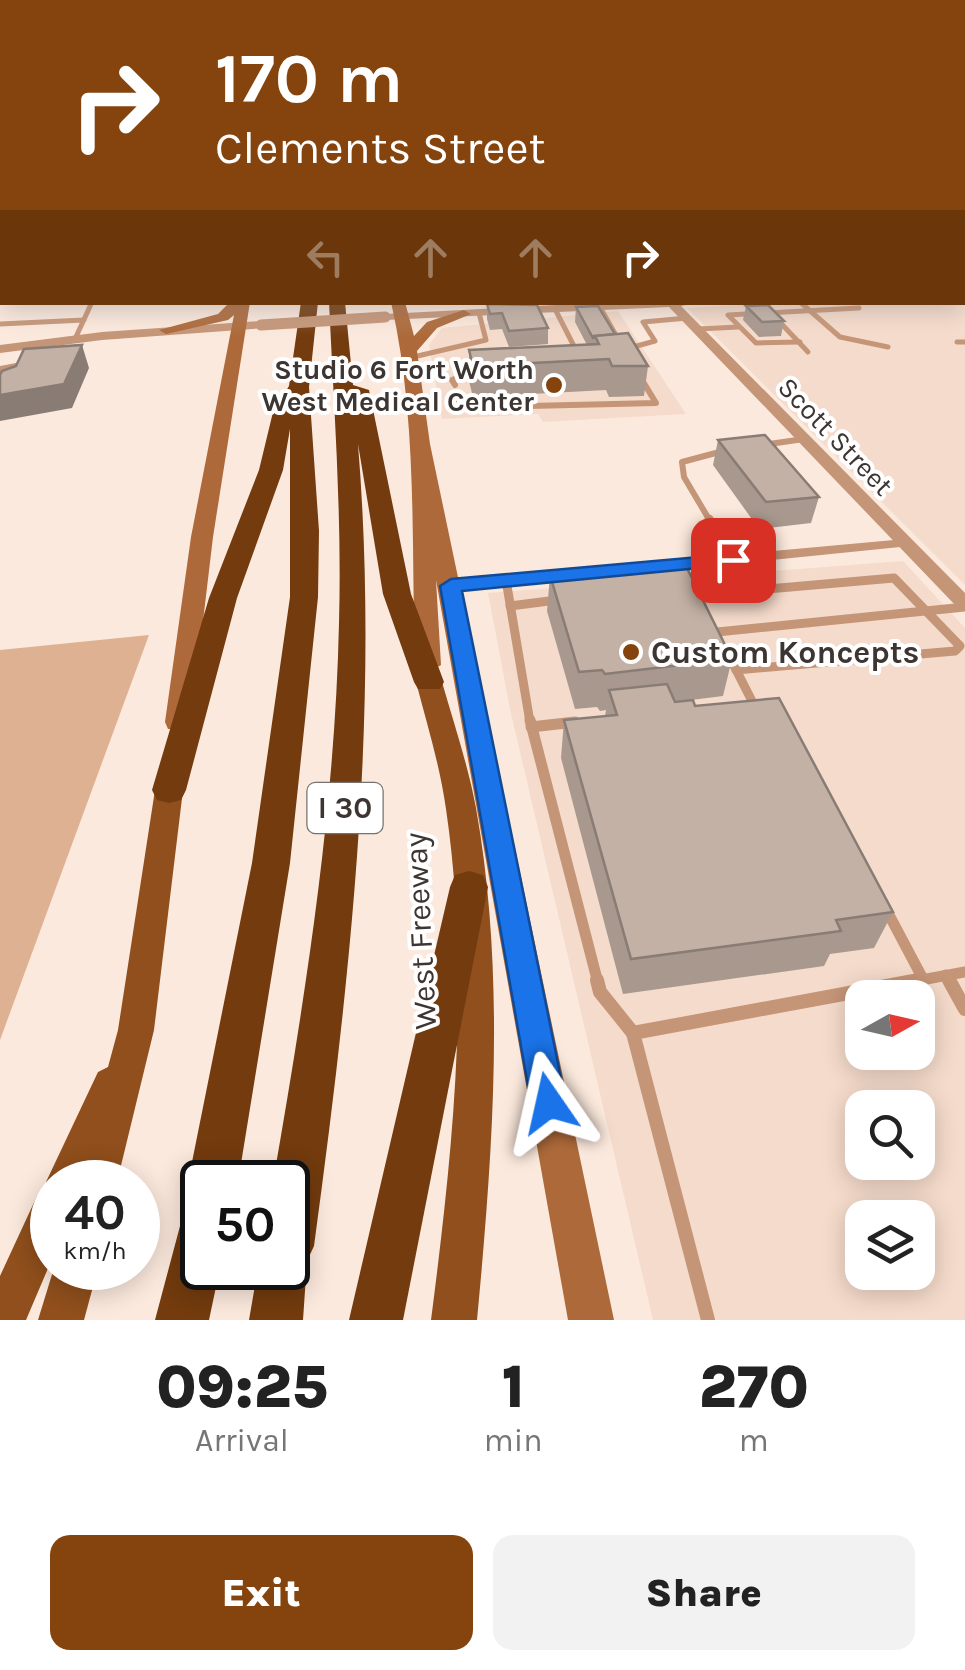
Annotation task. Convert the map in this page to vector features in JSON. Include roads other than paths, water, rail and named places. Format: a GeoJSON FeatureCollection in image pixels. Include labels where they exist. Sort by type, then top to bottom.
{"type":"FeatureCollection","features":[{"type":"Feature","properties":{"kind":"highway","name":"I 30"},"geometry":{"type":"LineString","coordinates":[[217,1160],[271,863],[304,597],[306,531],[299,387],[310,305]]}},
{"type":"Feature","properties":{"kind":"highway","name":"I 30"},"geometry":{"type":"LineString","coordinates":[[300,1160],[330,954],[349,766],[353,661],[345,366],[337,305]]}},
{"type":"Feature","properties":{"kind":"highway"},"geometry":{"type":"LineString","coordinates":[[345,366],[358,382],[397,594],[429,682]]}},
{"type":"Feature","properties":{"kind":"highway"},"geometry":{"type":"LineString","coordinates":[[169,790],[223,598],[271,470],[283,412],[299,387]]}},
{"type":"Feature","properties":{"kind":"highway"},"geometry":{"type":"LineString","coordinates":[[376,1320],[469,887]]}},
{"type":"Feature","properties":{"kind":"highway"},"geometry":{"type":"LineString","coordinates":[[182,1320],[189,1290]]}},
{"type":"Feature","properties":{"kind":"highway"},"geometry":{"type":"LineString","coordinates":[[276,1320],[281,1290]]}},
{"type":"Feature","properties":{"kind":"main road","name":"West Freeway"},"geometry":{"type":"LineString","coordinates":[[395,312],[408,355],[420,444],[421,562],[429,682],[461,808],[474,932],[473,1098],[454,1320]]}},
{"type":"Feature","properties":{"kind":"main road"},"geometry":{"type":"LineString","coordinates":[[104,1160],[136,1030],[202,537],[234,358],[246,314],[166,330]]}},
{"type":"Feature","properties":{"kind":"main road"},"geometry":{"type":"LineString","coordinates":[[408,355],[432,325],[471,314]]}},
{"type":"Feature","properties":{"kind":"main road"},"geometry":{"type":"LineString","coordinates":[[166,330],[213,339],[234,358]]}},
{"type":"Feature","properties":{"kind":"main road"},"geometry":{"type":"LineString","coordinates":[[420,444],[451,586],[591,1320]]}},
{"type":"Feature","properties":{"kind":"main road"},"geometry":{"type":"LineString","coordinates":[[76,1160],[136,1030]]}},
{"type":"Feature","properties":{"kind":"main road"},"geometry":{"type":"LineString","coordinates":[[2,1320],[30,1259]]}},
{"type":"Feature","properties":{"kind":"main road"},"geometry":{"type":"LineString","coordinates":[[61,1320],[70,1290]]}},
{"type":"Feature","properties":{"kind":"street"},"geometry":{"type":"LineString","coordinates":[[0,349],[166,330],[246,314],[471,314],[516,307],[555,310],[649,305]]}},
{"type":"Feature","properties":{"kind":"street","name":"Scott Street"},"geometry":{"type":"LineString","coordinates":[[693,317],[804,439],[965,605]]}},
{"type":"Feature","properties":{"kind":"street"},"geometry":{"type":"LineString","coordinates":[[644,568],[686,571],[733,560],[905,542]]}},
{"type":"Feature","properties":{"kind":"street"},"geometry":{"type":"LineString","coordinates":[[451,586],[584,573]]}},
{"type":"Feature","properties":{"kind":"lane"},"geometry":{"type":"LineString","coordinates":[[75,339],[91,305]]}},
{"type":"Feature","properties":{"kind":"lane"},"geometry":{"type":"LineString","coordinates":[[803,305],[840,337],[888,347]]}},
{"type":"Feature","properties":{"kind":"lane"},"geometry":{"type":"LineString","coordinates":[[600,307],[628,356],[612,357]]}},
{"type":"Feature","properties":{"kind":"lane"},"geometry":{"type":"LineString","coordinates":[[800,342],[756,343],[728,315],[860,308]]}},
{"type":"Feature","properties":{"kind":"lane"},"geometry":{"type":"LineString","coordinates":[[555,310],[582,363],[563,364]]}},
{"type":"Feature","properties":{"kind":"lane"},"geometry":{"type":"LineString","coordinates":[[770,313],[808,352]]}},
{"type":"Feature","properties":{"kind":"lane"},"geometry":{"type":"LineString","coordinates":[[408,355],[486,340],[471,314]]}},
{"type":"Feature","properties":{"kind":"lane"},"geometry":{"type":"LineString","coordinates":[[624,349],[655,341],[642,322],[693,317],[738,327]]}},
{"type":"Feature","properties":{"kind":"lane"},"geometry":{"type":"LineString","coordinates":[[0,324],[84,320]]}},
{"type":"Feature","properties":{"kind":"lane"},"geometry":{"type":"LineString","coordinates":[[7,381],[26,364],[36,344]]}},
{"type":"Feature","properties":{"kind":"lane"},"geometry":{"type":"LineString","coordinates":[[0,369],[26,364]]}},
{"type":"Feature","properties":{"kind":"lane"},"geometry":{"type":"LineString","coordinates":[[488,369],[469,370],[452,380],[460,404],[482,407],[656,403],[637,372]]}},
{"type":"Feature","properties":{"kind":"lane"},"geometry":{"type":"LineString","coordinates":[[747,447],[804,439]]}},
{"type":"Feature","properties":{"kind":"lane"},"geometry":{"type":"LineString","coordinates":[[731,449],[682,462],[684,476],[733,560]]}},
{"type":"Feature","properties":{"kind":"lane"},"geometry":{"type":"LineString","coordinates":[[704,608],[697,592],[894,578],[960,646],[955,651],[736,670]]}},
{"type":"Feature","properties":{"kind":"lane"},"geometry":{"type":"LineString","coordinates":[[506,580],[531,727],[600,992],[633,1033],[708,1320]]}},
{"type":"Feature","properties":{"kind":"lane"},"geometry":{"type":"LineString","coordinates":[[510,606],[571,599]]}},
{"type":"Feature","properties":{"kind":"lane"},"geometry":{"type":"LineString","coordinates":[[717,632],[930,613],[965,605]]}},
{"type":"Feature","properties":{"kind":"lane"},"geometry":{"type":"LineString","coordinates":[[710,620],[736,670],[759,702],[734,705]]}},
{"type":"Feature","properties":{"kind":"lane"},"geometry":{"type":"LineString","coordinates":[[531,727],[586,721]]}},
{"type":"Feature","properties":{"kind":"lane"},"geometry":{"type":"LineString","coordinates":[[878,894],[923,979]]}},
{"type":"Feature","properties":{"kind":"lane"},"geometry":{"type":"LineString","coordinates":[[633,1033],[965,972]]}},
{"type":"Feature","properties":{"kind":"lane"},"geometry":{"type":"LineString","coordinates":[[946,975],[965,1010]]}},
{"type":"Feature","properties":{"kind":"place","name":"Studio 6 Fort Worth West Medical Center"},"geometry":{"type":"Point","coordinates":[554,385]}},
{"type":"Feature","properties":{"kind":"place","name":"Custom Koncepts"},"geometry":{"type":"Point","coordinates":[631,652]}}]}
